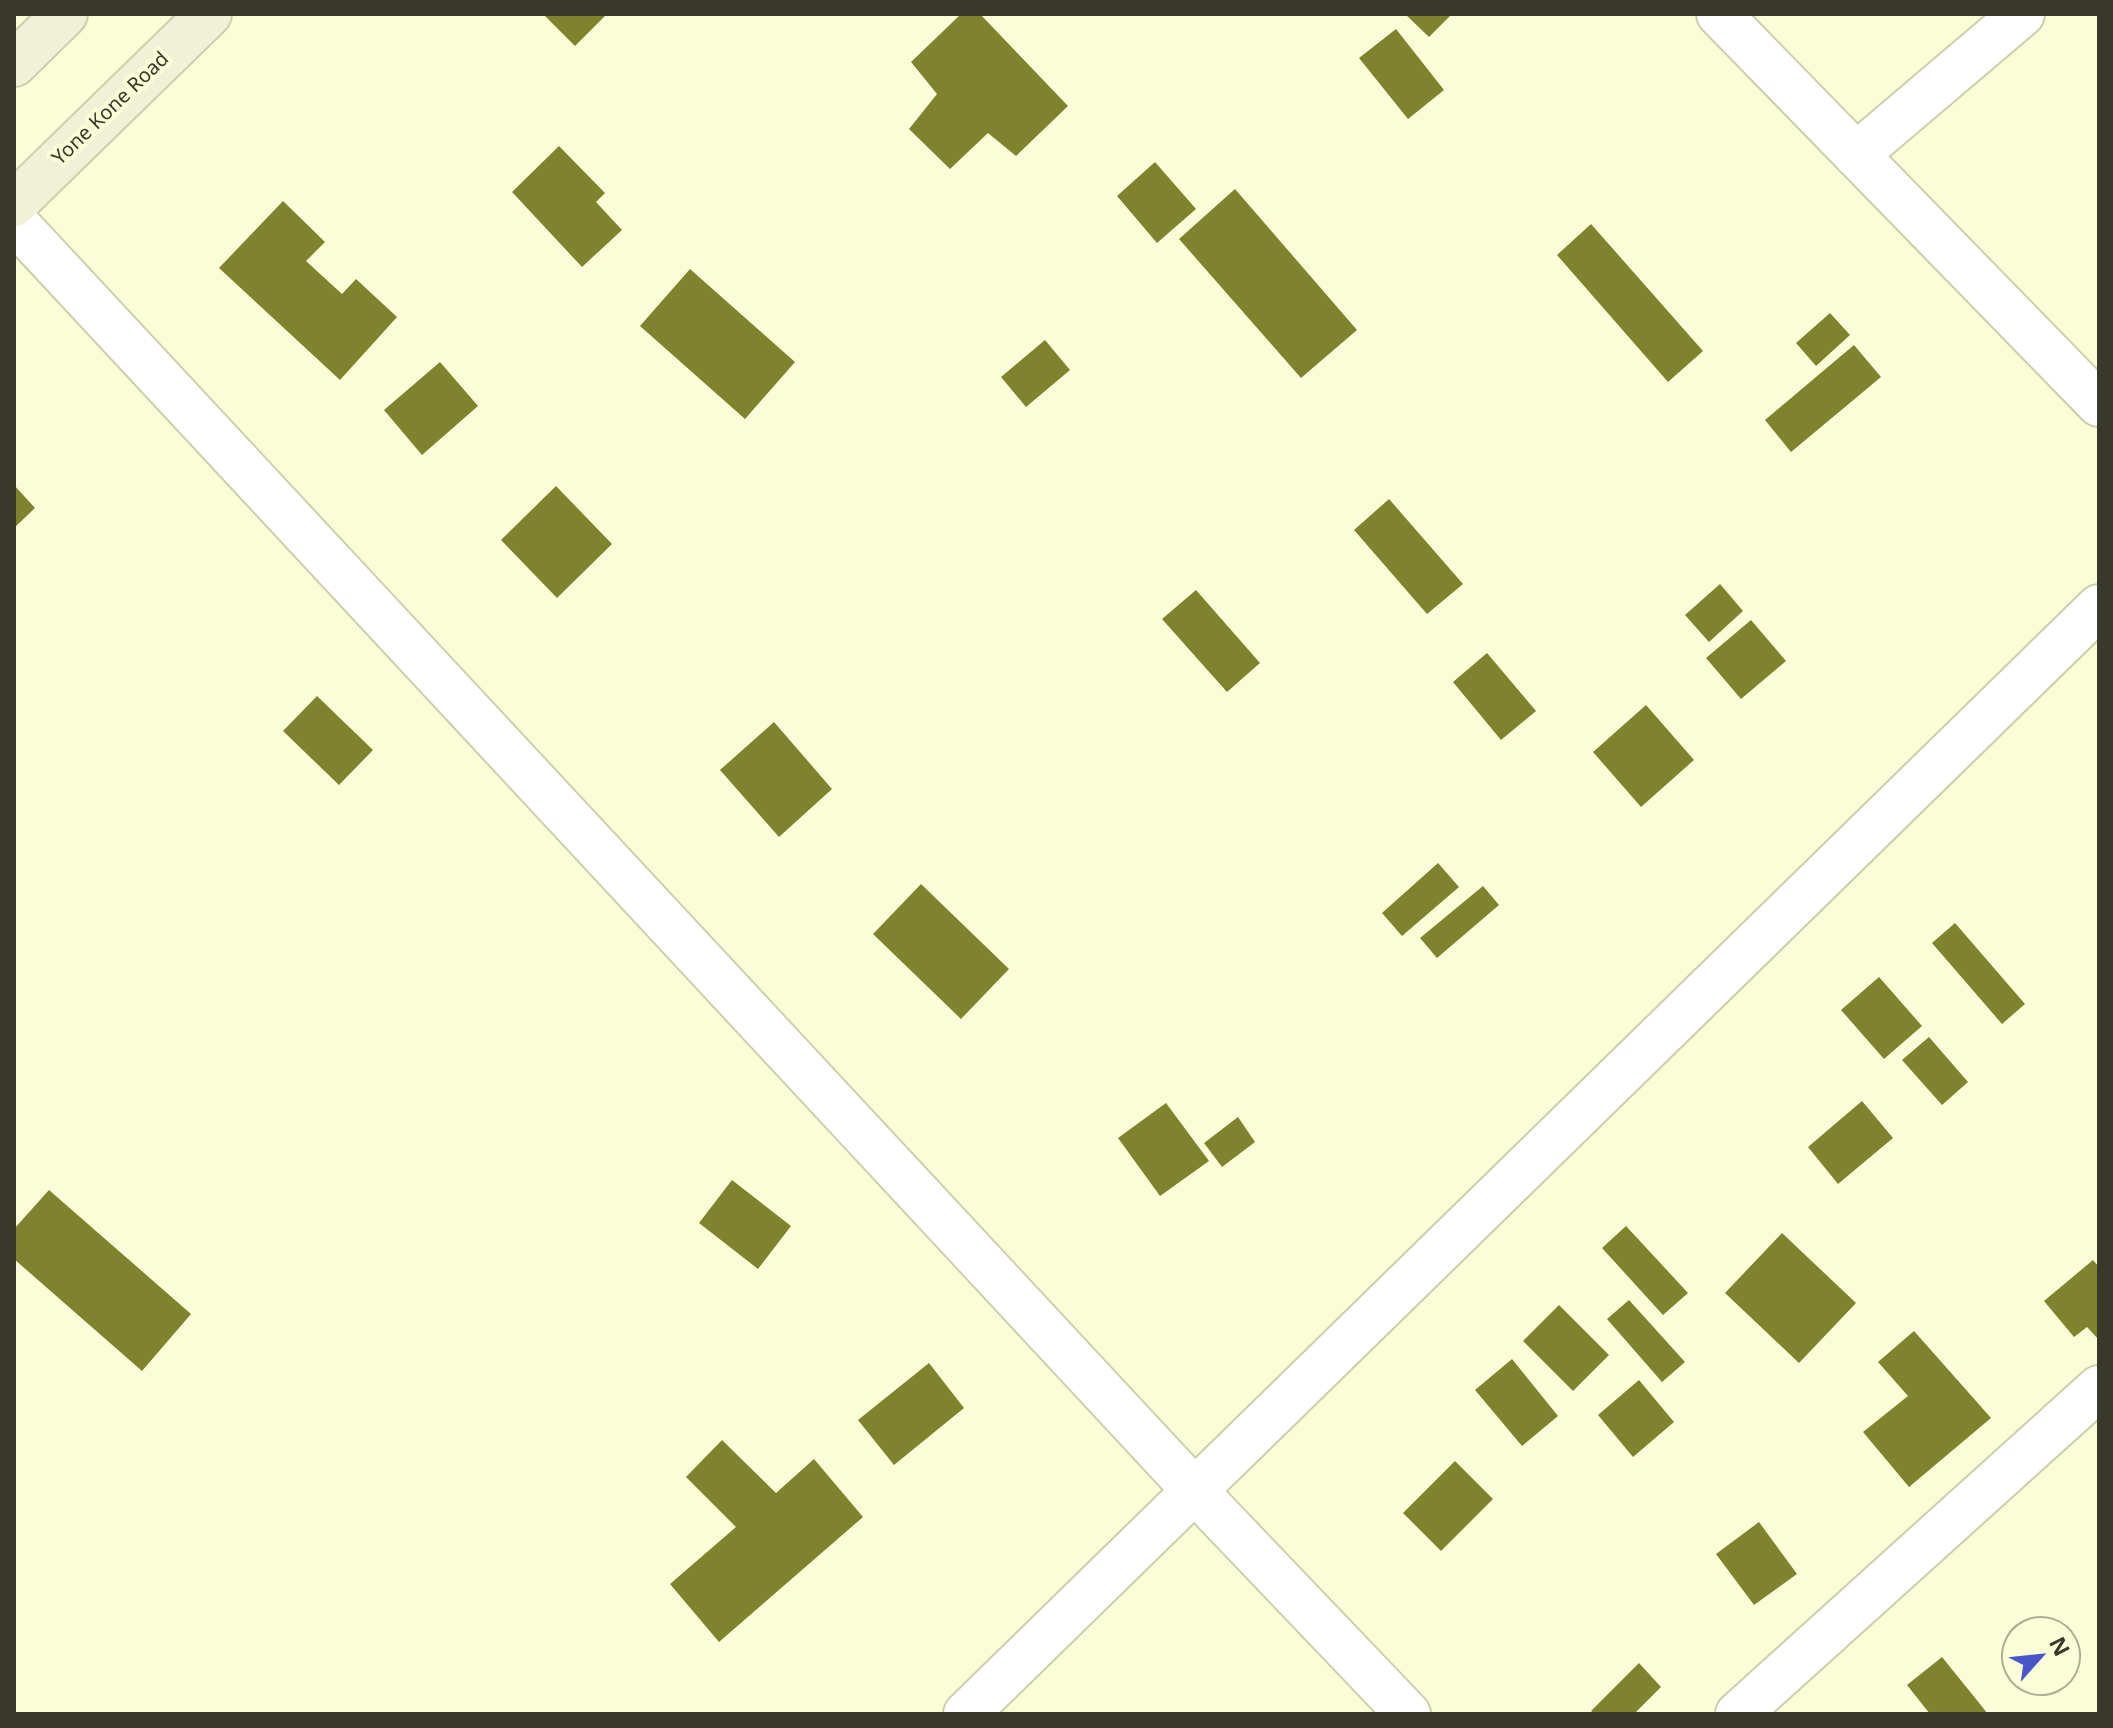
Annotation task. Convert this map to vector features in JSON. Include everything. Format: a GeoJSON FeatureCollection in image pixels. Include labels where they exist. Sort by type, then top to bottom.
{"type":"FeatureCollection","features":[{"type":"Feature","properties":{"kind":"street"},"geometry":{"type":"LineString","coordinates":[[14,64],[65,14]]}},
{"type":"Feature","properties":{"kind":"street","name":"Yone Kone Road"},"geometry":{"type":"LineString","coordinates":[[14,204],[209,14]]}},
{"type":"Feature","properties":{"kind":"street"},"geometry":{"type":"LineString","coordinates":[[1719,14],[2099,404]]}},
{"type":"Feature","properties":{"kind":"street"},"geometry":{"type":"LineString","coordinates":[[1856,155],[2022,14]]}},
{"type":"Feature","properties":{"kind":"street"},"geometry":{"type":"LineString","coordinates":[[14,221],[1196,1492],[1408,1714]]}},
{"type":"Feature","properties":{"kind":"street"},"geometry":{"type":"LineString","coordinates":[[966,1714],[2099,607]]}},
{"type":"Feature","properties":{"kind":"street"},"geometry":{"type":"LineString","coordinates":[[1738,1714],[2099,1388]]}},
{"type":"Feature","properties":{"kind":"building"},"geometry":{"type":"Polygon","coordinates":[[[543,14],[607,14],[575,46],[543,14]]]}},
{"type":"Feature","properties":{"kind":"building"},"geometry":{"type":"Polygon","coordinates":[[[961,14],[980,14],[1068,106],[1016,156],[988,133],[950,169],[909,129],[937,94],[911,62],[961,14]]]}},
{"type":"Feature","properties":{"kind":"building"},"geometry":{"type":"Polygon","coordinates":[[[1405,14],[1452,14],[1429,37],[1405,14]]]}},
{"type":"Feature","properties":{"kind":"building"},"geometry":{"type":"Polygon","coordinates":[[[1396,29],[1444,90],[1408,119],[1359,58],[1396,29]]]}},
{"type":"Feature","properties":{"kind":"building"},"geometry":{"type":"Polygon","coordinates":[[[559,146],[605,193],[596,202],[622,230],[582,267],[512,192],[559,146]]]}},
{"type":"Feature","properties":{"kind":"building"},"geometry":{"type":"Polygon","coordinates":[[[1155,162],[1196,209],[1157,243],[1117,196],[1155,162]]]}},
{"type":"Feature","properties":{"kind":"building"},"geometry":{"type":"Polygon","coordinates":[[[1235,189],[1357,330],[1301,378],[1179,239],[1235,189]]]}},
{"type":"Feature","properties":{"kind":"building"},"geometry":{"type":"Polygon","coordinates":[[[283,201],[325,242],[306,261],[342,294],[356,279],[397,317],[340,380],[219,268],[283,201]]]}},
{"type":"Feature","properties":{"kind":"building"},"geometry":{"type":"Polygon","coordinates":[[[1591,224],[1703,351],[1668,382],[1557,255],[1591,224]]]}},
{"type":"Feature","properties":{"kind":"building"},"geometry":{"type":"Polygon","coordinates":[[[690,269],[795,362],[745,419],[640,326],[690,269]]]}},
{"type":"Feature","properties":{"kind":"building"},"geometry":{"type":"Polygon","coordinates":[[[1830,313],[1850,335],[1816,366],[1796,343],[1830,313]]]}},
{"type":"Feature","properties":{"kind":"building"},"geometry":{"type":"Polygon","coordinates":[[[1045,340],[1070,370],[1026,407],[1001,377],[1045,340]]]}},
{"type":"Feature","properties":{"kind":"building"},"geometry":{"type":"Polygon","coordinates":[[[1854,345],[1881,377],[1791,452],[1765,420],[1854,345]]]}},
{"type":"Feature","properties":{"kind":"building"},"geometry":{"type":"Polygon","coordinates":[[[440,362],[478,406],[422,455],[384,410],[440,362]]]}},
{"type":"Feature","properties":{"kind":"building"},"geometry":{"type":"Polygon","coordinates":[[[14,485],[35,508],[14,528],[14,485]]]}},
{"type":"Feature","properties":{"kind":"building"},"geometry":{"type":"Polygon","coordinates":[[[556,486],[612,544],[557,598],[501,540],[556,486]]]}},
{"type":"Feature","properties":{"kind":"building"},"geometry":{"type":"Polygon","coordinates":[[[1389,499],[1463,584],[1427,614],[1354,530],[1389,499]]]}},
{"type":"Feature","properties":{"kind":"building"},"geometry":{"type":"Polygon","coordinates":[[[1720,584],[1743,611],[1709,642],[1685,615],[1720,584]]]}},
{"type":"Feature","properties":{"kind":"building"},"geometry":{"type":"Polygon","coordinates":[[[1196,590],[1260,663],[1227,692],[1162,619],[1196,590]]]}},
{"type":"Feature","properties":{"kind":"building"},"geometry":{"type":"Polygon","coordinates":[[[1751,620],[1786,661],[1741,699],[1706,658],[1751,620]]]}},
{"type":"Feature","properties":{"kind":"building"},"geometry":{"type":"Polygon","coordinates":[[[1487,653],[1536,711],[1501,740],[1453,682],[1487,653]]]}},
{"type":"Feature","properties":{"kind":"building"},"geometry":{"type":"Polygon","coordinates":[[[317,696],[373,750],[339,785],[283,731],[317,696]]]}},
{"type":"Feature","properties":{"kind":"building"},"geometry":{"type":"Polygon","coordinates":[[[1646,705],[1694,760],[1641,807],[1593,752],[1646,705]]]}},
{"type":"Feature","properties":{"kind":"building"},"geometry":{"type":"Polygon","coordinates":[[[774,722],[832,789],[779,837],[720,770],[774,722]]]}},
{"type":"Feature","properties":{"kind":"building"},"geometry":{"type":"Polygon","coordinates":[[[1438,863],[1459,887],[1402,936],[1382,913],[1438,863]]]}},
{"type":"Feature","properties":{"kind":"building"},"geometry":{"type":"Polygon","coordinates":[[[921,884],[1009,969],[961,1019],[873,934],[921,884]]]}},
{"type":"Feature","properties":{"kind":"building"},"geometry":{"type":"Polygon","coordinates":[[[1483,886],[1499,905],[1437,958],[1420,938],[1483,886]]]}},
{"type":"Feature","properties":{"kind":"building"},"geometry":{"type":"Polygon","coordinates":[[[1955,923],[2025,1004],[2002,1024],[1932,943],[1955,923]]]}},
{"type":"Feature","properties":{"kind":"building"},"geometry":{"type":"Polygon","coordinates":[[[1879,977],[1922,1026],[1884,1059],[1841,1010],[1879,977]]]}},
{"type":"Feature","properties":{"kind":"building"},"geometry":{"type":"Polygon","coordinates":[[[1929,1037],[1968,1082],[1942,1105],[1902,1060],[1929,1037]]]}},
{"type":"Feature","properties":{"kind":"building"},"geometry":{"type":"Polygon","coordinates":[[[1862,1101],[1893,1138],[1838,1184],[1808,1147],[1862,1101]]]}},
{"type":"Feature","properties":{"kind":"building"},"geometry":{"type":"Polygon","coordinates":[[[1166,1103],[1209,1161],[1160,1196],[1118,1138],[1166,1103]]]}},
{"type":"Feature","properties":{"kind":"building"},"geometry":{"type":"Polygon","coordinates":[[[1238,1117],[1255,1142],[1222,1167],[1204,1143],[1238,1117]]]}},
{"type":"Feature","properties":{"kind":"building"},"geometry":{"type":"Polygon","coordinates":[[[732,1180],[791,1226],[758,1269],[699,1223],[732,1180]]]}},
{"type":"Feature","properties":{"kind":"building"},"geometry":{"type":"Polygon","coordinates":[[[49,1190],[191,1314],[142,1371],[14,1259],[14,1229],[49,1190]]]}},
{"type":"Feature","properties":{"kind":"building"},"geometry":{"type":"Polygon","coordinates":[[[1626,1226],[1688,1293],[1663,1315],[1602,1248],[1626,1226]]]}},
{"type":"Feature","properties":{"kind":"building"},"geometry":{"type":"Polygon","coordinates":[[[1782,1233],[1856,1303],[1799,1363],[1725,1293],[1782,1233]]]}},
{"type":"Feature","properties":{"kind":"building"},"geometry":{"type":"Polygon","coordinates":[[[2093,1260],[2099,1267],[2099,1340],[2087,1327],[2074,1337],[2044,1301],[2093,1260]]]}},
{"type":"Feature","properties":{"kind":"building"},"geometry":{"type":"Polygon","coordinates":[[[1629,1300],[1685,1362],[1662,1382],[1607,1319],[1629,1300]]]}},
{"type":"Feature","properties":{"kind":"building"},"geometry":{"type":"Polygon","coordinates":[[[1559,1305],[1609,1355],[1573,1391],[1523,1341],[1559,1305]]]}},
{"type":"Feature","properties":{"kind":"building"},"geometry":{"type":"Polygon","coordinates":[[[1914,1331],[1991,1418],[1909,1487],[1863,1432],[1908,1396],[1878,1362],[1914,1331]]]}},
{"type":"Feature","properties":{"kind":"building"},"geometry":{"type":"Polygon","coordinates":[[[1512,1359],[1558,1416],[1522,1446],[1475,1390],[1512,1359]]]}},
{"type":"Feature","properties":{"kind":"building"},"geometry":{"type":"Polygon","coordinates":[[[929,1363],[964,1408],[894,1465],[858,1420],[929,1363]]]}},
{"type":"Feature","properties":{"kind":"building"},"geometry":{"type":"Polygon","coordinates":[[[1639,1380],[1674,1422],[1633,1457],[1598,1415],[1639,1380]]]}},
{"type":"Feature","properties":{"kind":"building"},"geometry":{"type":"Polygon","coordinates":[[[722,1440],[776,1493],[814,1459],[863,1517],[719,1642],[670,1584],[736,1527],[686,1477],[722,1440]]]}},
{"type":"Feature","properties":{"kind":"building"},"geometry":{"type":"Polygon","coordinates":[[[1455,1461],[1493,1499],[1441,1551],[1403,1513],[1455,1461]]]}},
{"type":"Feature","properties":{"kind":"building"},"geometry":{"type":"Polygon","coordinates":[[[1759,1522],[1797,1574],[1754,1605],[1716,1554],[1759,1522]]]}},
{"type":"Feature","properties":{"kind":"building"},"geometry":{"type":"Polygon","coordinates":[[[1942,1657],[1988,1714],[1930,1714],[1907,1685],[1942,1657]]]}},
{"type":"Feature","properties":{"kind":"building"},"geometry":{"type":"Polygon","coordinates":[[[1639,1663],[1661,1687],[1634,1714],[1595,1714],[1591,1711],[1639,1663]]]}}]}
